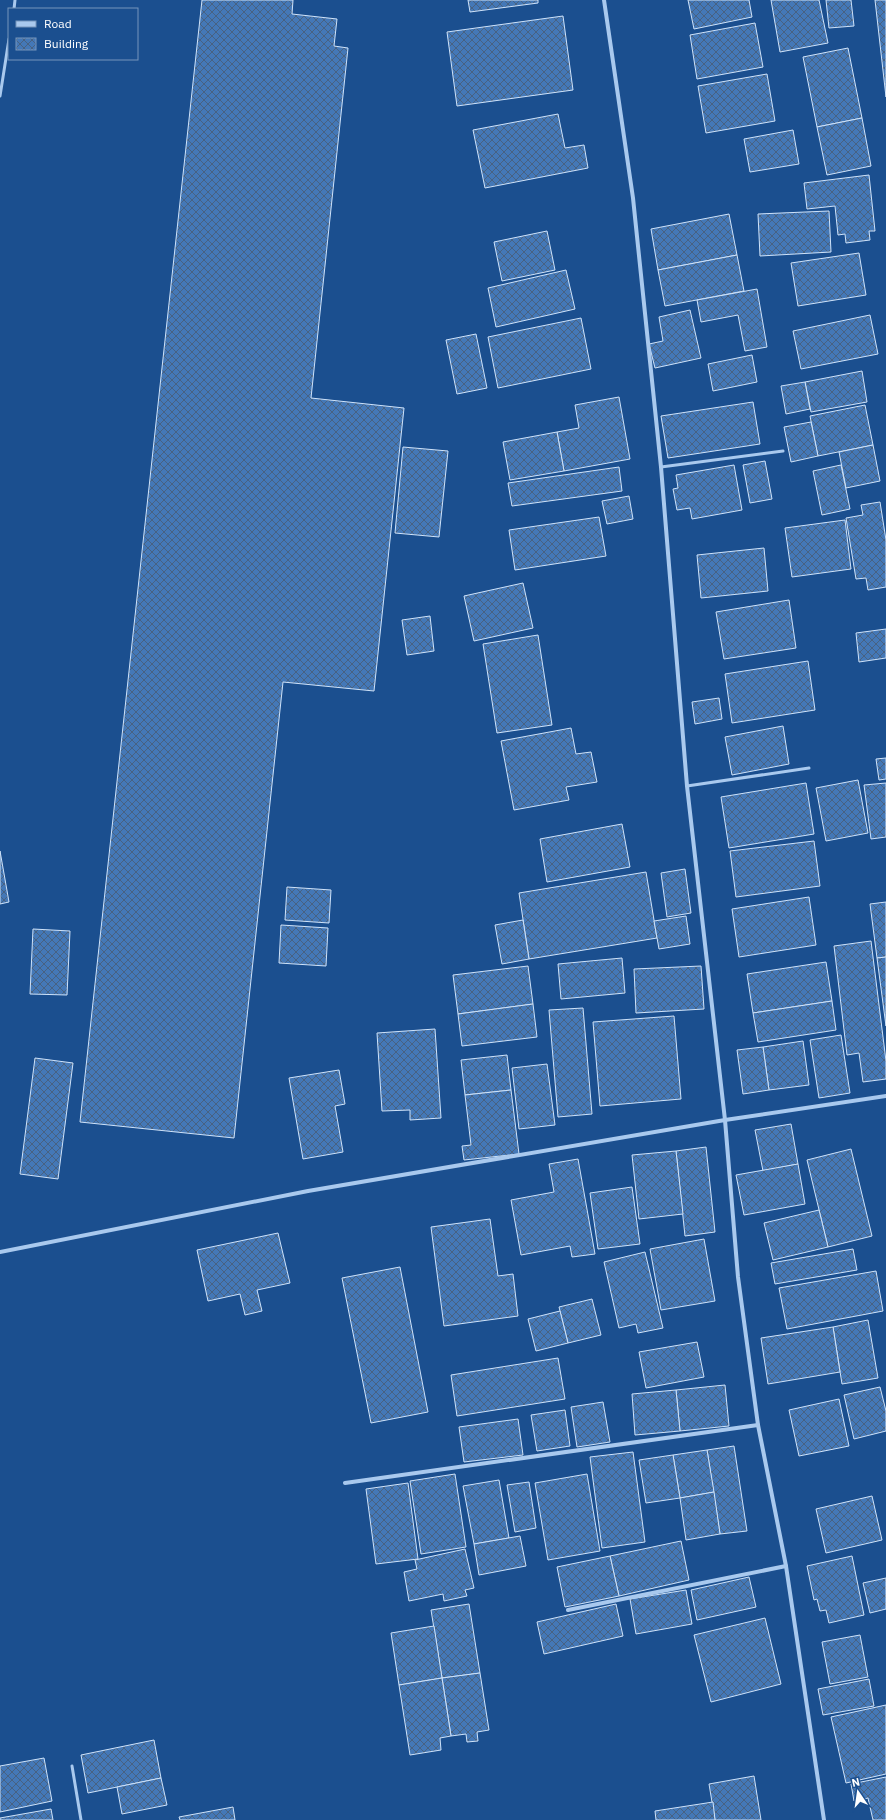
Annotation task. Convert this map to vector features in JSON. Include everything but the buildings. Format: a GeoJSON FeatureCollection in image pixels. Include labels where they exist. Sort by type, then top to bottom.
{"type":"FeatureCollection","features":[{"type":"Feature","properties":{"kind":"street"},"geometry":{"type":"LineString","coordinates":[[604,0],[632,198],[661,467],[687,786],[725,1120],[738,1277],[758,1425],[786,1566],[824,1820]]}},
{"type":"Feature","properties":{"kind":"street"},"geometry":{"type":"LineString","coordinates":[[0,1252],[308,1191],[725,1120],[886,1096]]}},
{"type":"Feature","properties":{"kind":"street"},"geometry":{"type":"LineString","coordinates":[[345,1483],[758,1425]]}},
{"type":"Feature","properties":{"kind":"street"},"geometry":{"type":"LineString","coordinates":[[568,1610],[786,1566]]}},
{"type":"Feature","properties":{"kind":"lane"},"geometry":{"type":"LineString","coordinates":[[0,96],[8,45]]}},
{"type":"Feature","properties":{"kind":"lane"},"geometry":{"type":"LineString","coordinates":[[661,467],[783,451]]}},
{"type":"Feature","properties":{"kind":"lane"},"geometry":{"type":"LineString","coordinates":[[687,786],[809,768]]}},
{"type":"Feature","properties":{"kind":"lane"},"geometry":{"type":"LineString","coordinates":[[72,1766],[81,1820]]}}]}
